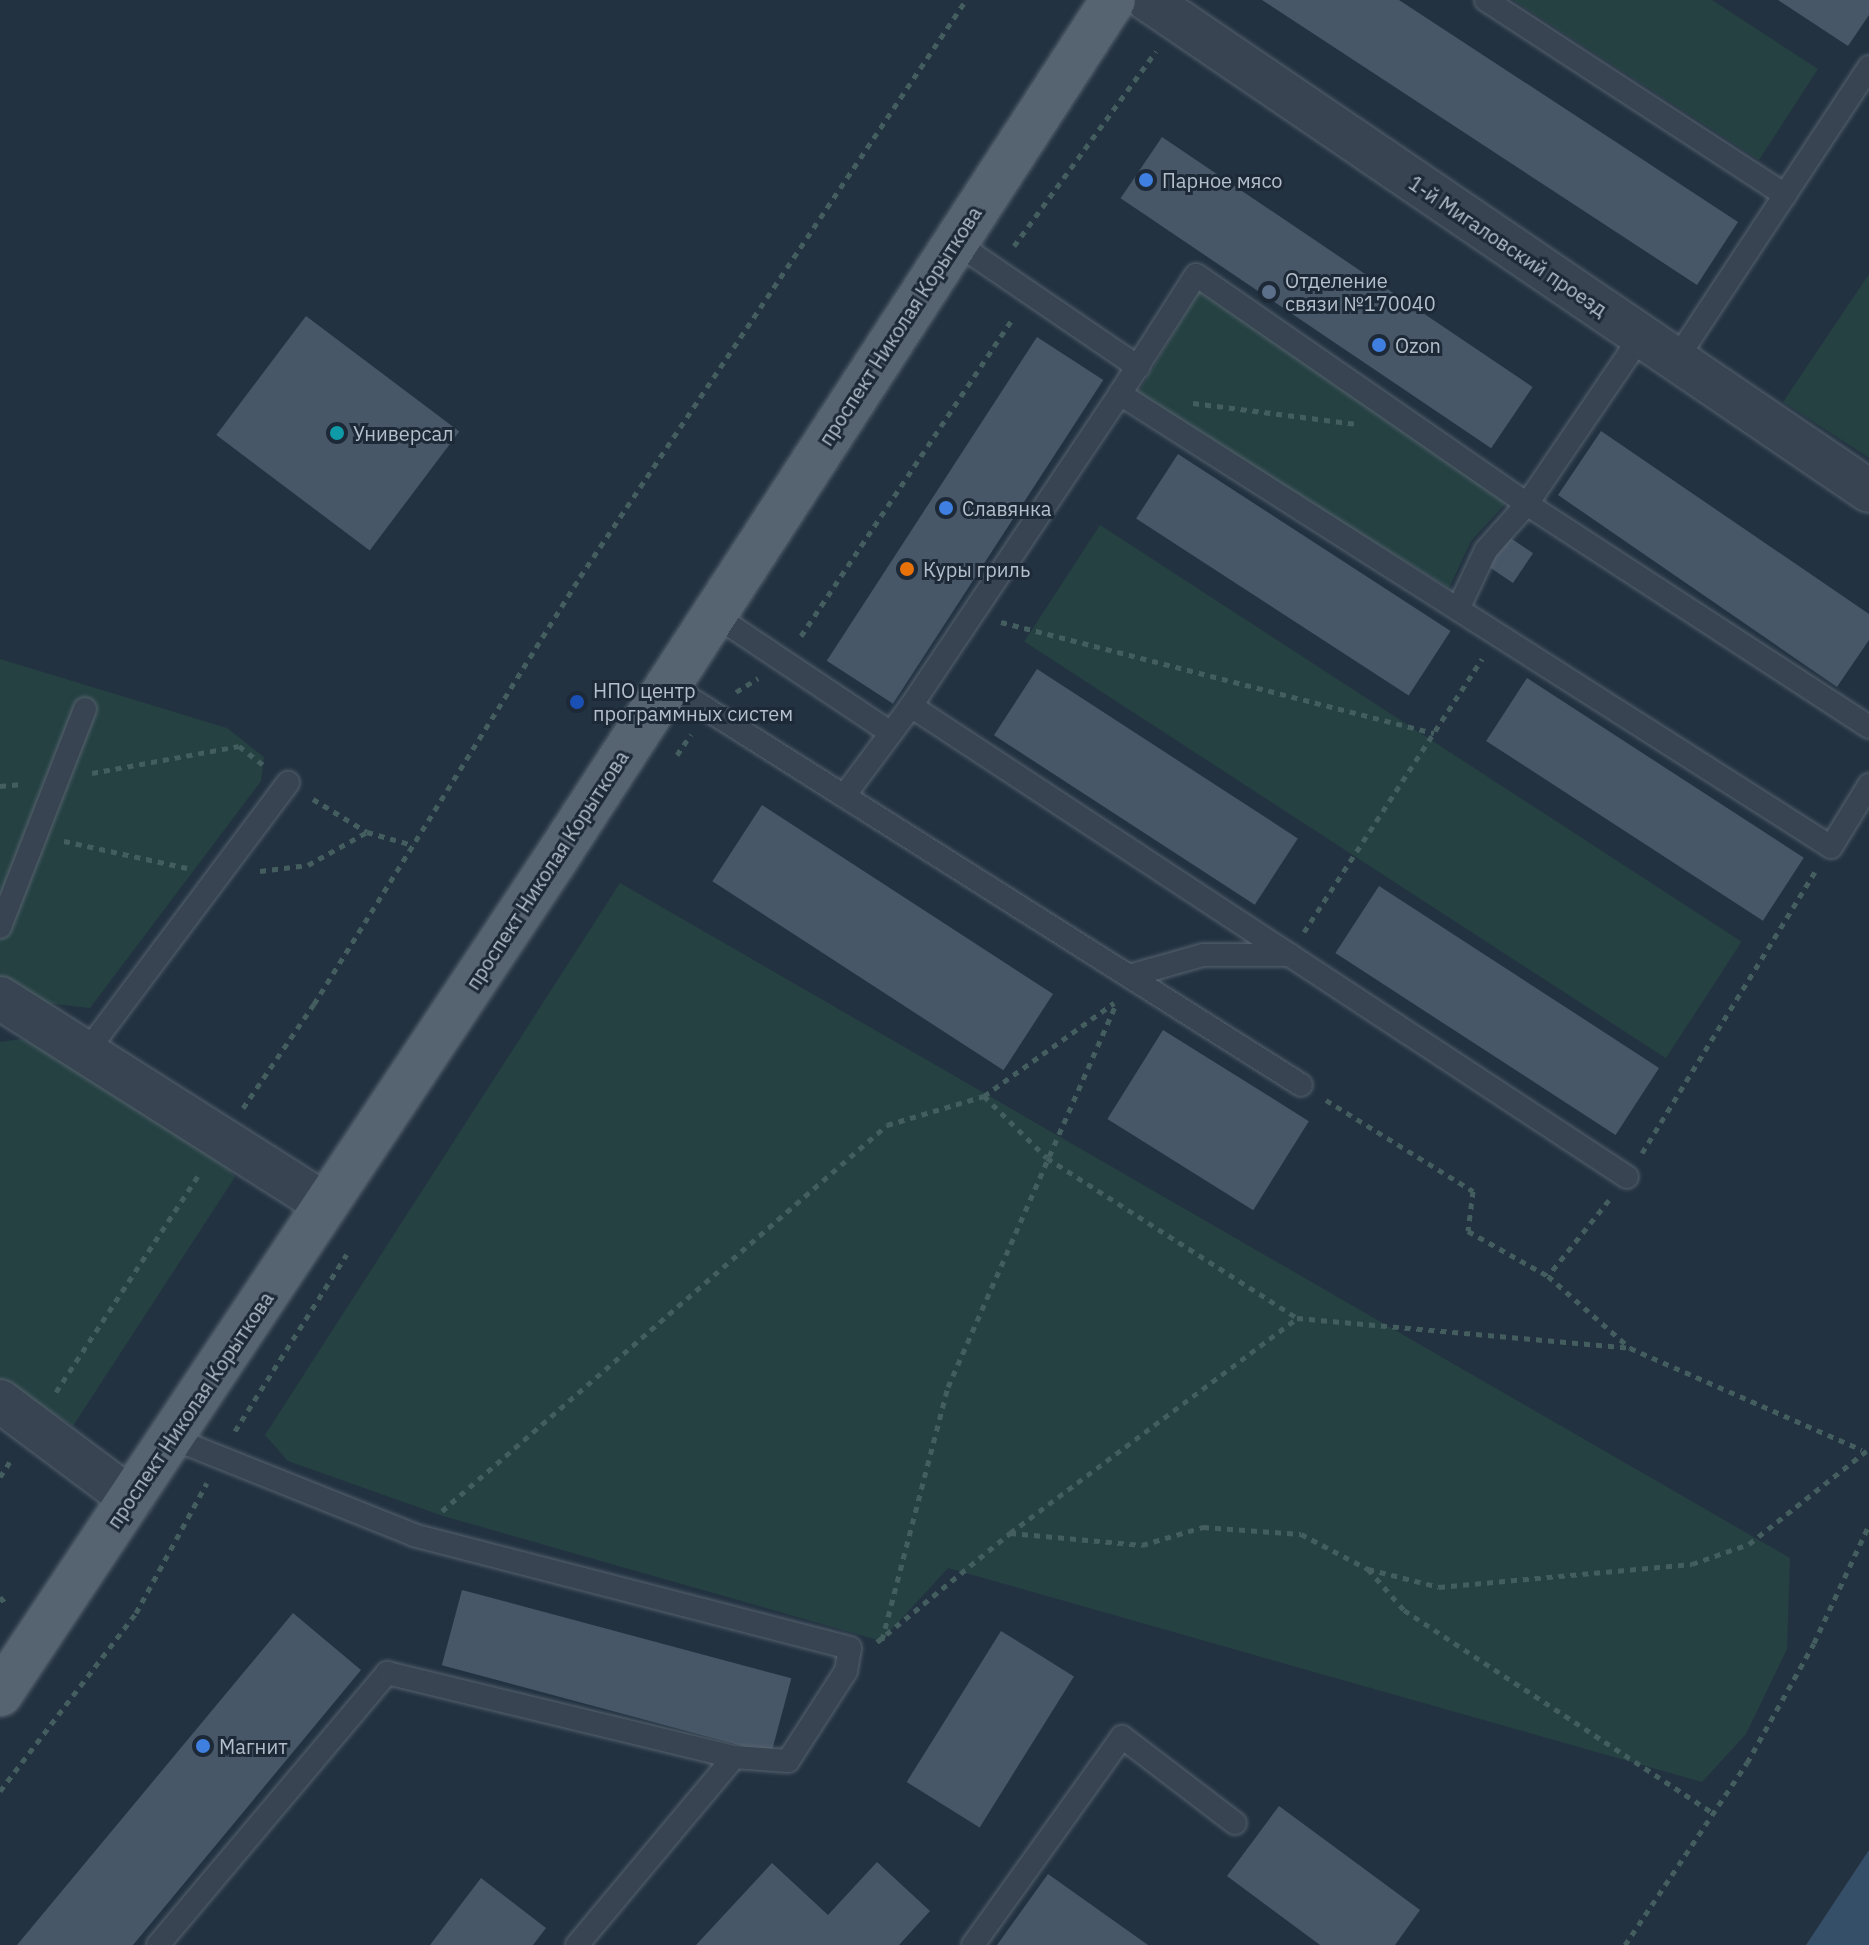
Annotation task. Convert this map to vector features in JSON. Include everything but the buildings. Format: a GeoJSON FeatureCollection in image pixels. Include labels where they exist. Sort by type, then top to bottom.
{"type":"FeatureCollection","features":[{"type":"Feature","properties":{"kind":"main road","name":"проспект Николая Корыткова"},"geometry":{"type":"LineString","coordinates":[[0,1694],[326,1205],[1113,0]]}},
{"type":"Feature","properties":{"kind":"street","name":"1-й Мигаловский проезд"},"geometry":{"type":"LineString","coordinates":[[1162,10],[1869,491]]}},
{"type":"Feature","properties":{"kind":"street"},"geometry":{"type":"LineString","coordinates":[[0,998],[88,1050],[326,1205]]}},
{"type":"Feature","properties":{"kind":"street"},"geometry":{"type":"LineString","coordinates":[[0,1401],[131,1499]]}},
{"type":"Feature","properties":{"kind":"lane"},"geometry":{"type":"LineString","coordinates":[[1486,0],[1785,195]]}},
{"type":"Feature","properties":{"kind":"lane"},"geometry":{"type":"LineString","coordinates":[[1676,360],[1869,67]]}},
{"type":"Feature","properties":{"kind":"lane"},"geometry":{"type":"LineString","coordinates":[[955,242],[1138,367]]}},
{"type":"Feature","properties":{"kind":"lane"},"geometry":{"type":"LineString","coordinates":[[844,796],[911,706],[1196,275],[1527,504],[1869,727]]}},
{"type":"Feature","properties":{"kind":"lane"},"geometry":{"type":"LineString","coordinates":[[1458,609],[1486,550],[1527,504],[1641,336]]}},
{"type":"Feature","properties":{"kind":"lane"},"geometry":{"type":"LineString","coordinates":[[1120,394],[1831,847],[1869,785]]}},
{"type":"Feature","properties":{"kind":"lane"},"geometry":{"type":"LineString","coordinates":[[713,614],[891,733]]}},
{"type":"Feature","properties":{"kind":"lane"},"geometry":{"type":"LineString","coordinates":[[667,684],[1301,1085]]}},
{"type":"Feature","properties":{"kind":"lane"},"geometry":{"type":"LineString","coordinates":[[911,706],[1627,1177]]}},
{"type":"Feature","properties":{"kind":"lane"},"geometry":{"type":"LineString","coordinates":[[0,927],[85,709]]}},
{"type":"Feature","properties":{"kind":"lane"},"geometry":{"type":"LineString","coordinates":[[88,1050],[288,783]]}},
{"type":"Feature","properties":{"kind":"lane"},"geometry":{"type":"LineString","coordinates":[[1129,976],[1203,955],[1290,955]]}},
{"type":"Feature","properties":{"kind":"lane"},"geometry":{"type":"LineString","coordinates":[[158,1945],[387,1673],[734,1757],[788,1761],[846,1671],[850,1648],[414,1535],[219,1460],[171,1438]]}},
{"type":"Feature","properties":{"kind":"lane"},"geometry":{"type":"LineString","coordinates":[[973,1945],[1122,1737],[1235,1823]]}},
{"type":"Feature","properties":{"kind":"lane"},"geometry":{"type":"LineString","coordinates":[[577,1945],[734,1757]]}},
{"type":"Feature","properties":{"kind":"path"},"geometry":{"type":"LineString","coordinates":[[0,1477],[413,845],[580,577],[966,0]]}},
{"type":"Feature","properties":{"kind":"path"},"geometry":{"type":"LineString","coordinates":[[671,762],[708,710],[785,661],[1029,294],[1010,252],[1162,10]]}},
{"type":"Feature","properties":{"kind":"path"},"geometry":{"type":"LineString","coordinates":[[1182,402],[1365,425]]}},
{"type":"Feature","properties":{"kind":"path"},"geometry":{"type":"LineString","coordinates":[[972,615],[1434,733]]}},
{"type":"Feature","properties":{"kind":"path"},"geometry":{"type":"LineString","coordinates":[[1290,955],[1498,635]]}},
{"type":"Feature","properties":{"kind":"path"},"geometry":{"type":"LineString","coordinates":[[0,786],[56,780],[239,746],[288,783],[367,832],[413,845]]}},
{"type":"Feature","properties":{"kind":"path"},"geometry":{"type":"LineString","coordinates":[[35,834],[220,876],[308,865],[367,832]]}},
{"type":"Feature","properties":{"kind":"path"},"geometry":{"type":"LineString","coordinates":[[1548,1276],[1627,1177],[1831,847]]}},
{"type":"Feature","properties":{"kind":"path"},"geometry":{"type":"LineString","coordinates":[[881,1641],[948,1387],[1129,976]]}},
{"type":"Feature","properties":{"kind":"path"},"geometry":{"type":"LineString","coordinates":[[414,1535],[887,1125],[984,1096],[1118,1001]]}},
{"type":"Feature","properties":{"kind":"path"},"geometry":{"type":"LineString","coordinates":[[1010,1533],[1142,1545],[1203,1527],[1301,1534],[1368,1569],[1439,1587],[1692,1564],[1749,1544],[1865,1449],[1630,1348],[1548,1276],[1468,1231],[1473,1191],[1301,1085]]}},
{"type":"Feature","properties":{"kind":"path"},"geometry":{"type":"LineString","coordinates":[[984,1096],[1047,1158],[1297,1318],[1630,1348]]}},
{"type":"Feature","properties":{"kind":"path"},"geometry":{"type":"LineString","coordinates":[[0,1791],[136,1613],[219,1460],[350,1249]]}},
{"type":"Feature","properties":{"kind":"path"},"geometry":{"type":"LineString","coordinates":[[850,1648],[881,1641],[1010,1533],[1297,1318]]}},
{"type":"Feature","properties":{"kind":"path"},"geometry":{"type":"LineString","coordinates":[[1625,1945],[1713,1813],[1807,1656],[1869,1525]]}},
{"type":"Feature","properties":{"kind":"path"},"geometry":{"type":"LineString","coordinates":[[1368,1569],[1404,1610],[1713,1813]]}},
{"type":"Feature","properties":{"kind":"path"},"geometry":{"type":"LineString","coordinates":[[0,1597],[6,1604]]}},
{"type":"Feature","properties":{"kind":"green space"},"geometry":{"type":"Polygon","coordinates":[[[1513,0],[1712,0],[1818,69],[1759,160],[1513,0]]]}},
{"type":"Feature","properties":{"kind":"green space"},"geometry":{"type":"Polygon","coordinates":[[[1869,274],[1869,458],[1783,402],[1869,274]]]}},
{"type":"Feature","properties":{"kind":"green space"},"geometry":{"type":"Polygon","coordinates":[[[1199,291],[1507,502],[1471,541],[1449,588],[1136,396],[1199,291]]]}},
{"type":"Feature","properties":{"kind":"green space"},"geometry":{"type":"Polygon","coordinates":[[[1100,525],[1742,942],[1666,1058],[1024,642],[1100,525]]]}},
{"type":"Feature","properties":{"kind":"green space"},"geometry":{"type":"Polygon","coordinates":[[[0,659],[227,728],[264,757],[261,781],[90,1008],[46,1003],[0,977],[0,659]]]}},
{"type":"Feature","properties":{"kind":"green space"},"geometry":{"type":"Polygon","coordinates":[[[620,883],[1790,1558],[1787,1649],[1746,1734],[1702,1782],[948,1568],[881,1641],[443,1516],[288,1461],[265,1435],[620,883]]]}},
{"type":"Feature","properties":{"kind":"green space"},"geometry":{"type":"Polygon","coordinates":[[[21,1039],[53,1053],[225,1163],[235,1177],[73,1426],[0,1380],[0,1042],[21,1039]]]}},
{"type":"Feature","properties":{"kind":"water"},"geometry":{"type":"Polygon","coordinates":[[[1869,1850],[1869,1945],[1806,1945],[1869,1850]]]}},
{"type":"Feature","properties":{"kind":"place","name":"Парное мясо"},"geometry":{"type":"Point","coordinates":[1146,180]}},
{"type":"Feature","properties":{"kind":"place","name":"Отделение связи №170040"},"geometry":{"type":"Point","coordinates":[1269,292]}},
{"type":"Feature","properties":{"kind":"place","name":"Ozon"},"geometry":{"type":"Point","coordinates":[1379,345]}},
{"type":"Feature","properties":{"kind":"place","name":"Универсал"},"geometry":{"type":"Point","coordinates":[337,433]}},
{"type":"Feature","properties":{"kind":"place","name":"Славянка"},"geometry":{"type":"Point","coordinates":[946,508]}},
{"type":"Feature","properties":{"kind":"place","name":"Куры гриль"},"geometry":{"type":"Point","coordinates":[907,569]}},
{"type":"Feature","properties":{"kind":"place","name":"НПО центр программных систем"},"geometry":{"type":"Point","coordinates":[577,702]}},
{"type":"Feature","properties":{"kind":"place","name":"Магнит"},"geometry":{"type":"Point","coordinates":[203,1746]}}]}
